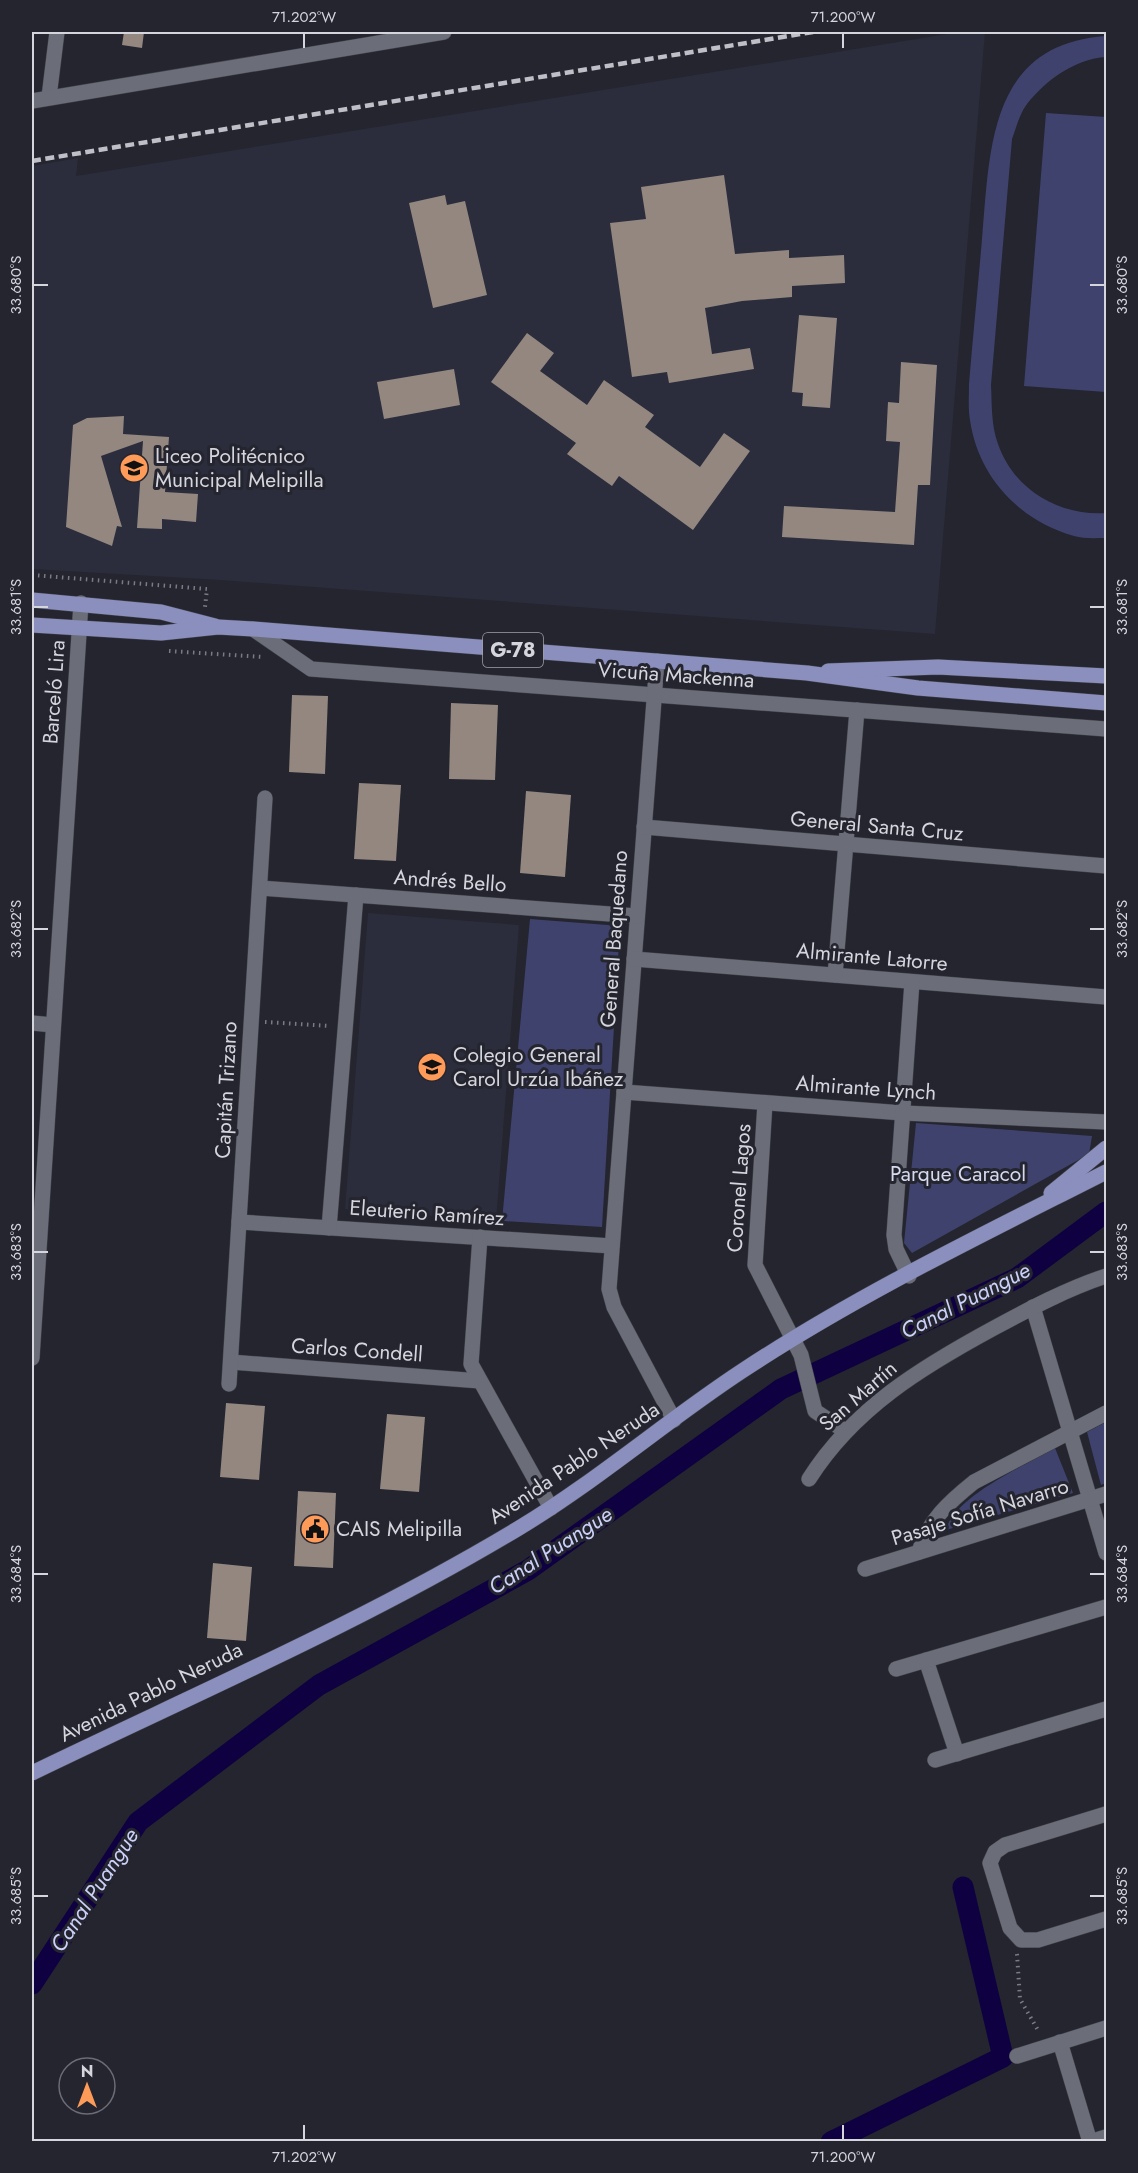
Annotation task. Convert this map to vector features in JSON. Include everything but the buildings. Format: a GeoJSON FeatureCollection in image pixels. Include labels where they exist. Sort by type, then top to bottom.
{"type":"FeatureCollection","features":[{"type":"Feature","properties":{"kind":"main road","name":"Vicuña Mackenna"},"geometry":{"type":"LineString","coordinates":[[32,600],[161,612],[203,621],[218,627]]}},
{"type":"Feature","properties":{"kind":"main road","name":"Vicuña Mackenna"},"geometry":{"type":"LineString","coordinates":[[32,625],[160,633],[218,627],[254,629],[807,673],[918,688],[1107,703]]}},
{"type":"Feature","properties":{"kind":"main road","name":"Vicuña Mackenna"},"geometry":{"type":"LineString","coordinates":[[807,673],[938,667],[1107,676]]}},
{"type":"Feature","properties":{"kind":"main road","name":"Avenida Pablo Neruda"},"geometry":{"type":"LineString","coordinates":[[1030,1211],[1105,1148]]}},
{"type":"Feature","properties":{"kind":"main road","name":"Avenida Pablo Neruda"},"geometry":{"type":"LineString","coordinates":[[32,1773],[405,1592],[551,1508],[742,1371],[793,1340],[1030,1211],[1107,1172]]}},
{"type":"Feature","properties":{"kind":"street"},"geometry":{"type":"LineString","coordinates":[[49,98],[57,32]]}},
{"type":"Feature","properties":{"kind":"street"},"geometry":{"type":"LineString","coordinates":[[32,101],[439,32]]}},
{"type":"Feature","properties":{"kind":"street","name":"Barceló Lira"},"geometry":{"type":"LineString","coordinates":[[32,1358],[81,603]]}},
{"type":"Feature","properties":{"kind":"street","name":"Vicuña Mackenna"},"geometry":{"type":"LineString","coordinates":[[254,629],[311,669],[1107,729]]}},
{"type":"Feature","properties":{"kind":"street","name":"General Baquedano"},"geometry":{"type":"LineString","coordinates":[[657,661],[609,1289],[611,1302],[674,1420]]}},
{"type":"Feature","properties":{"kind":"street"},"geometry":{"type":"LineString","coordinates":[[835,975],[856,710]]}},
{"type":"Feature","properties":{"kind":"street","name":"Capitán Trizano"},"geometry":{"type":"LineString","coordinates":[[230,1384],[265,798]]}},
{"type":"Feature","properties":{"kind":"street","name":"General Santa Cruz"},"geometry":{"type":"LineString","coordinates":[[644,828],[1107,866]]}},
{"type":"Feature","properties":{"kind":"street","name":"Andrés Bello"},"geometry":{"type":"LineString","coordinates":[[260,888],[637,916]]}},
{"type":"Feature","properties":{"kind":"street"},"geometry":{"type":"LineString","coordinates":[[329,1228],[356,895]]}},
{"type":"Feature","properties":{"kind":"street","name":"Almirante Latorre"},"geometry":{"type":"LineString","coordinates":[[634,959],[1107,998]]}},
{"type":"Feature","properties":{"kind":"street"},"geometry":{"type":"LineString","coordinates":[[909,1276],[896,1249],[894,1235],[912,982]]}},
{"type":"Feature","properties":{"kind":"street"},"geometry":{"type":"LineString","coordinates":[[32,1023],[53,1025]]}},
{"type":"Feature","properties":{"kind":"street","name":"Almirante Lynch"},"geometry":{"type":"LineString","coordinates":[[624,1092],[903,1113],[1107,1122]]}},
{"type":"Feature","properties":{"kind":"street","name":"Coronel Lagos"},"geometry":{"type":"LineString","coordinates":[[765,1103],[754,1259],[759,1276],[801,1355],[815,1411],[839,1427]]}},
{"type":"Feature","properties":{"kind":"street","name":"Eleuterio Ramírez"},"geometry":{"type":"LineString","coordinates":[[239,1222],[612,1246]]}},
{"type":"Feature","properties":{"kind":"street"},"geometry":{"type":"LineString","coordinates":[[480,1238],[471,1365],[551,1508]]}},
{"type":"Feature","properties":{"kind":"street","name":"San Martín"},"geometry":{"type":"LineString","coordinates":[[809,1479],[839,1427],[872,1406],[920,1370],[1032,1307],[1107,1276]]}},
{"type":"Feature","properties":{"kind":"street"},"geometry":{"type":"LineString","coordinates":[[1032,1307],[1107,1553]]}},
{"type":"Feature","properties":{"kind":"street","name":"Carlos Condell"},"geometry":{"type":"LineString","coordinates":[[231,1362],[480,1381]]}},
{"type":"Feature","properties":{"kind":"street"},"geometry":{"type":"LineString","coordinates":[[919,1552],[933,1521],[958,1495],[991,1472],[1107,1413]]}},
{"type":"Feature","properties":{"kind":"street","name":"Pasaje Sofía Navarro"},"geometry":{"type":"LineString","coordinates":[[865,1569],[1107,1494]]}},
{"type":"Feature","properties":{"kind":"street"},"geometry":{"type":"LineString","coordinates":[[896,1669],[1107,1607]]}},
{"type":"Feature","properties":{"kind":"street"},"geometry":{"type":"LineString","coordinates":[[926,1660],[957,1754]]}},
{"type":"Feature","properties":{"kind":"street"},"geometry":{"type":"LineString","coordinates":[[935,1760],[1107,1709]]}},
{"type":"Feature","properties":{"kind":"street"},"geometry":{"type":"LineString","coordinates":[[1107,1814],[1005,1845],[992,1857],[990,1869],[1010,1928],[1021,1940],[1038,1940],[1107,1919]]}},
{"type":"Feature","properties":{"kind":"street"},"geometry":{"type":"LineString","coordinates":[[1017,2056],[1107,2028]]}},
{"type":"Feature","properties":{"kind":"street"},"geometry":{"type":"LineString","coordinates":[[1054,2044],[1090,2142],[1107,2137]]}},
{"type":"Feature","properties":{"kind":"path"},"geometry":{"type":"LineString","coordinates":[[32,575],[207,589],[203,621]]}},
{"type":"Feature","properties":{"kind":"path"},"geometry":{"type":"LineString","coordinates":[[251,1022],[345,1027]]}},
{"type":"Feature","properties":{"kind":"path"},"geometry":{"type":"LineString","coordinates":[[1021,1940],[1017,1951],[1020,1999],[1054,2044]]}},
{"type":"Feature","properties":{"kind":"shaded area"},"geometry":{"type":"Polygon","coordinates":[[[959,32],[985,32],[935,634],[221,580],[32,569],[32,166],[78,158],[76,176],[959,32]]]}},
{"type":"Feature","properties":{"kind":"shaded area","name":"Colegio General Carol Urzúa Ibáñez"},"geometry":{"type":"Polygon","coordinates":[[[368,913],[519,925],[496,1221],[345,1209],[368,913]]]}},
{"type":"Feature","properties":{"kind":"green space"},"geometry":{"type":"Polygon","coordinates":[[[1106,36],[1106,57],[1072,66],[1052,79],[1025,108],[1012,139],[991,385],[992,415],[998,444],[1015,475],[1040,497],[1055,505],[1089,513],[1106,513],[1106,538],[1082,538],[1054,529],[1036,520],[1019,508],[992,478],[975,441],[969,416],[969,384],[988,170],[1003,106],[1017,80],[1038,58],[1067,43],[1106,36]]]}},
{"type":"Feature","properties":{"kind":"green space"},"geometry":{"type":"Polygon","coordinates":[[[1046,113],[1106,117],[1106,392],[1024,386],[1046,113]]]}},
{"type":"Feature","properties":{"kind":"green space"},"geometry":{"type":"Polygon","coordinates":[[[530,919],[620,926],[602,1227],[502,1221],[530,919]]]}},
{"type":"Feature","properties":{"kind":"green space","name":"Parque Caracol"},"geometry":{"type":"Polygon","coordinates":[[[916,1123],[1092,1136],[1089,1154],[912,1253],[904,1243],[916,1123]]]}},
{"type":"Feature","properties":{"kind":"green space"},"geometry":{"type":"Polygon","coordinates":[[[1106,1422],[1106,1483],[1101,1485],[1087,1432],[1106,1422]]]}},
{"type":"Feature","properties":{"kind":"green space"},"geometry":{"type":"Polygon","coordinates":[[[1055,1448],[1073,1493],[946,1530],[952,1517],[977,1494],[1010,1472],[1055,1448]]]}},
{"type":"Feature","properties":{"kind":"waterway","name":"Canal Puangue"},"geometry":{"type":"LineString","coordinates":[[32,1984],[138,1822],[319,1685],[528,1570],[781,1389],[1017,1278],[1106,1212]]}},
{"type":"Feature","properties":{"kind":"waterway"},"geometry":{"type":"LineString","coordinates":[[831,2142],[1003,2057],[963,1887]]}},
{"type":"Feature","properties":{"kind":"railway"},"geometry":{"type":"LineString","coordinates":[[32,161],[813,32]]}},
{"type":"Feature","properties":{"kind":"place","name":"Liceo Politécnico Municipal Melipilla"},"geometry":{"type":"Point","coordinates":[134,468]}},
{"type":"Feature","properties":{"kind":"place","name":"Colegio General Carol Urzúa Ibáñez"},"geometry":{"type":"Point","coordinates":[432,1067]}},
{"type":"Feature","properties":{"kind":"place","name":"CAIS Melipilla"},"geometry":{"type":"Point","coordinates":[315,1529]}}]}
